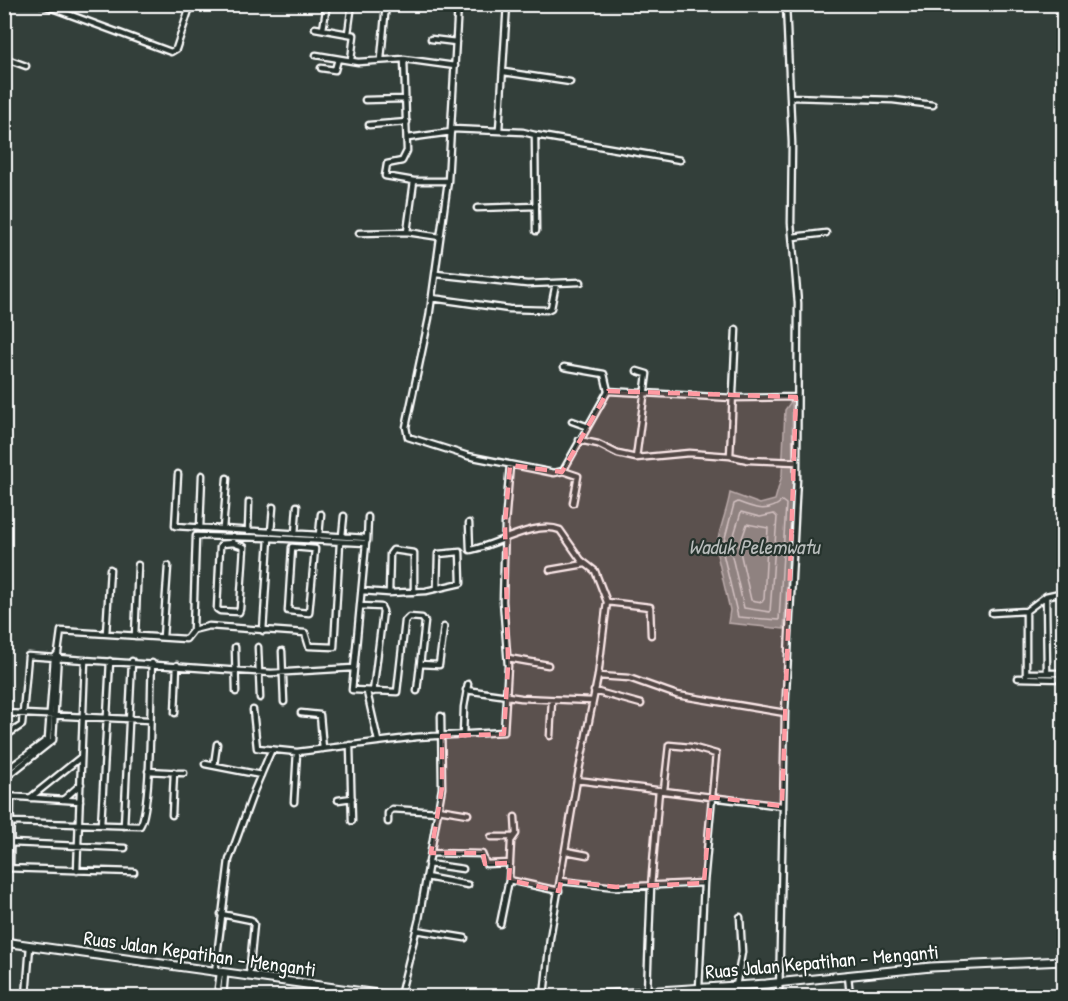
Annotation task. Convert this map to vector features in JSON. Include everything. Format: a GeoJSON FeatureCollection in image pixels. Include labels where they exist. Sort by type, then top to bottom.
{"type":"FeatureCollection","features":[{"type":"Feature","properties":{"kind":"main road","name":"Ruas Jalan Kepatihan - Menganti"},"geometry":{"type":"LineString","coordinates":[[4,942],[386,996]]}},
{"type":"Feature","properties":{"kind":"main road","name":"Ruas Jalan Kepatihan - Menganti"},"geometry":{"type":"LineString","coordinates":[[584,996],[631,995],[778,983],[931,967],[1064,961]]}},
{"type":"Feature","properties":{"kind":"street"},"geometry":{"type":"LineString","coordinates":[[40,4],[79,21],[171,52],[176,49],[191,4]]}},
{"type":"Feature","properties":{"kind":"street"},"geometry":{"type":"LineString","coordinates":[[323,29],[327,4]]}},
{"type":"Feature","properties":{"kind":"street"},"geometry":{"type":"LineString","coordinates":[[348,33],[352,4]]}},
{"type":"Feature","properties":{"kind":"street"},"geometry":{"type":"LineString","coordinates":[[381,59],[386,4]]}},
{"type":"Feature","properties":{"kind":"street"},"geometry":{"type":"LineString","coordinates":[[437,4],[458,6],[452,130],[436,274],[406,435],[416,441],[510,465],[546,473],[563,471],[578,476],[573,503]]}},
{"type":"Feature","properties":{"kind":"street"},"geometry":{"type":"LineString","coordinates":[[499,130],[507,4]]}},
{"type":"Feature","properties":{"kind":"street"},"geometry":{"type":"LineString","coordinates":[[779,996],[785,713],[797,462],[798,303],[791,226],[790,97],[786,4]]}},
{"type":"Feature","properties":{"kind":"street"},"geometry":{"type":"LineString","coordinates":[[315,28],[354,36],[351,60]]}},
{"type":"Feature","properties":{"kind":"street"},"geometry":{"type":"LineString","coordinates":[[431,39],[456,42]]}},
{"type":"Feature","properties":{"kind":"street"},"geometry":{"type":"LineString","coordinates":[[316,56],[379,62],[381,59],[404,59],[455,66]]}},
{"type":"Feature","properties":{"kind":"street"},"geometry":{"type":"LineString","coordinates":[[4,58],[26,66]]}},
{"type":"Feature","properties":{"kind":"street"},"geometry":{"type":"LineString","coordinates":[[321,68],[335,70],[338,58]]}},
{"type":"Feature","properties":{"kind":"street"},"geometry":{"type":"LineString","coordinates":[[404,59],[408,138],[405,158],[387,164],[384,172],[388,178],[448,181]]}},
{"type":"Feature","properties":{"kind":"street"},"geometry":{"type":"LineString","coordinates":[[504,72],[570,82]]}},
{"type":"Feature","properties":{"kind":"street"},"geometry":{"type":"LineString","coordinates":[[790,97],[893,100],[933,105]]}},
{"type":"Feature","properties":{"kind":"street"},"geometry":{"type":"LineString","coordinates":[[364,100],[405,99]]}},
{"type":"Feature","properties":{"kind":"street"},"geometry":{"type":"LineString","coordinates":[[369,125],[407,122]]}},
{"type":"Feature","properties":{"kind":"street"},"geometry":{"type":"LineString","coordinates":[[408,138],[452,130],[499,130],[680,160]]}},
{"type":"Feature","properties":{"kind":"street"},"geometry":{"type":"LineString","coordinates":[[535,135],[536,231]]}},
{"type":"Feature","properties":{"kind":"street"},"geometry":{"type":"LineString","coordinates":[[407,232],[414,181]]}},
{"type":"Feature","properties":{"kind":"street"},"geometry":{"type":"LineString","coordinates":[[477,208],[536,206]]}},
{"type":"Feature","properties":{"kind":"street"},"geometry":{"type":"LineString","coordinates":[[359,233],[407,232],[440,237]]}},
{"type":"Feature","properties":{"kind":"street"},"geometry":{"type":"LineString","coordinates":[[793,237],[826,233]]}},
{"type":"Feature","properties":{"kind":"street"},"geometry":{"type":"LineString","coordinates":[[436,274],[527,284],[581,282]]}},
{"type":"Feature","properties":{"kind":"street"},"geometry":{"type":"LineString","coordinates":[[432,298],[509,309],[547,310],[551,308],[556,283]]}},
{"type":"Feature","properties":{"kind":"street"},"geometry":{"type":"LineString","coordinates":[[730,456],[736,328]]}},
{"type":"Feature","properties":{"kind":"street"},"geometry":{"type":"LineString","coordinates":[[563,471],[586,426],[608,391],[604,374],[564,367]]}},
{"type":"Feature","properties":{"kind":"street"},"geometry":{"type":"LineString","coordinates":[[636,458],[646,374],[637,371]]}},
{"type":"Feature","properties":{"kind":"street"},"geometry":{"type":"LineString","coordinates":[[608,391],[733,398],[796,397]]}},
{"type":"Feature","properties":{"kind":"street"},"geometry":{"type":"LineString","coordinates":[[572,422],[586,426]]}},
{"type":"Feature","properties":{"kind":"street"},"geometry":{"type":"LineString","coordinates":[[579,440],[598,444],[618,454],[636,458],[689,453],[760,461],[797,462]]}},
{"type":"Feature","properties":{"kind":"street"},"geometry":{"type":"LineString","coordinates":[[253,710],[256,746],[271,751],[297,752],[378,741],[504,732],[504,696],[508,658],[503,601],[510,465]]}},
{"type":"Feature","properties":{"kind":"street"},"geometry":{"type":"LineString","coordinates":[[178,474],[175,526],[319,535],[367,541]]}},
{"type":"Feature","properties":{"kind":"street"},"geometry":{"type":"LineString","coordinates":[[200,528],[202,475]]}},
{"type":"Feature","properties":{"kind":"street"},"geometry":{"type":"LineString","coordinates":[[224,529],[226,478]]}},
{"type":"Feature","properties":{"kind":"street"},"geometry":{"type":"LineString","coordinates":[[248,531],[249,502]]}},
{"type":"Feature","properties":{"kind":"street"},"geometry":{"type":"LineString","coordinates":[[295,534],[297,506]]}},
{"type":"Feature","properties":{"kind":"street"},"geometry":{"type":"LineString","coordinates":[[271,532],[273,507]]}},
{"type":"Feature","properties":{"kind":"street"},"geometry":{"type":"LineString","coordinates":[[319,535],[321,514]]}},
{"type":"Feature","properties":{"kind":"street"},"geometry":{"type":"LineString","coordinates":[[193,630],[209,627],[305,633],[309,646],[334,647],[344,516]]}},
{"type":"Feature","properties":{"kind":"street"},"geometry":{"type":"LineString","coordinates":[[368,517],[352,690],[398,692],[405,621],[409,617],[422,618],[425,622],[417,692]]}},
{"type":"Feature","properties":{"kind":"street"},"geometry":{"type":"LineString","coordinates":[[469,523],[470,550],[486,547],[506,537],[553,528],[560,530],[585,564],[595,571],[607,602],[598,676],[577,780],[544,996]]}},
{"type":"Feature","properties":{"kind":"street"},"geometry":{"type":"LineString","coordinates":[[4,779],[51,742],[57,654],[61,631],[186,639],[193,630],[195,538],[199,534],[304,540],[341,539]]}},
{"type":"Feature","properties":{"kind":"street"},"geometry":{"type":"LineString","coordinates":[[233,536],[233,543]]}},
{"type":"Feature","properties":{"kind":"street"},"geometry":{"type":"LineString","coordinates":[[263,631],[268,538]]}},
{"type":"Feature","properties":{"kind":"street"},"geometry":{"type":"LineString","coordinates":[[303,547],[304,540]]}},
{"type":"Feature","properties":{"kind":"street"},"geometry":{"type":"LineString","coordinates":[[233,543],[244,547],[240,609],[220,611],[217,609],[220,547],[222,544],[233,543]]}},
{"type":"Feature","properties":{"kind":"street"},"geometry":{"type":"LineString","coordinates":[[303,547],[315,549],[309,613],[288,611],[291,549],[303,547]]}},
{"type":"Feature","properties":{"kind":"street"},"geometry":{"type":"LineString","coordinates":[[389,593],[390,554],[393,550],[414,553],[414,592]]}},
{"type":"Feature","properties":{"kind":"street"},"geometry":{"type":"LineString","coordinates":[[362,593],[414,592],[461,583],[460,552],[438,554],[437,587]]}},
{"type":"Feature","properties":{"kind":"street"},"geometry":{"type":"LineString","coordinates":[[550,570],[585,564]]}},
{"type":"Feature","properties":{"kind":"street"},"geometry":{"type":"LineString","coordinates":[[135,636],[138,565]]}},
{"type":"Feature","properties":{"kind":"street"},"geometry":{"type":"LineString","coordinates":[[163,638],[168,566]]}},
{"type":"Feature","properties":{"kind":"street"},"geometry":{"type":"LineString","coordinates":[[106,634],[110,569]]}},
{"type":"Feature","properties":{"kind":"street"},"geometry":{"type":"LineString","coordinates":[[992,613],[1026,611],[1046,596],[1064,592]]}},
{"type":"Feature","properties":{"kind":"street"},"geometry":{"type":"LineString","coordinates":[[1046,596],[1047,673]]}},
{"type":"Feature","properties":{"kind":"street"},"geometry":{"type":"LineString","coordinates":[[607,602],[650,607],[651,635]]}},
{"type":"Feature","properties":{"kind":"street"},"geometry":{"type":"LineString","coordinates":[[361,605],[381,607],[383,611],[370,692],[378,741]]}},
{"type":"Feature","properties":{"kind":"street"},"geometry":{"type":"LineString","coordinates":[[1026,611],[1026,675]]}},
{"type":"Feature","properties":{"kind":"street"},"geometry":{"type":"LineString","coordinates":[[420,664],[439,665],[444,627]]}},
{"type":"Feature","properties":{"kind":"street"},"geometry":{"type":"LineString","coordinates":[[235,647],[236,692]]}},
{"type":"Feature","properties":{"kind":"street"},"geometry":{"type":"LineString","coordinates":[[258,647],[260,698]]}},
{"type":"Feature","properties":{"kind":"street"},"geometry":{"type":"LineString","coordinates":[[282,651],[284,702]]}},
{"type":"Feature","properties":{"kind":"street"},"geometry":{"type":"LineString","coordinates":[[5,736],[22,725],[26,657],[57,654],[85,660],[132,661],[259,672],[353,669]]}},
{"type":"Feature","properties":{"kind":"street"},"geometry":{"type":"LineString","coordinates":[[508,658],[548,665]]}},
{"type":"Feature","properties":{"kind":"street"},"geometry":{"type":"LineString","coordinates":[[77,871],[85,660]]}},
{"type":"Feature","properties":{"kind":"street"},"geometry":{"type":"LineString","coordinates":[[101,825],[110,661]]}},
{"type":"Feature","properties":{"kind":"street"},"geometry":{"type":"LineString","coordinates":[[124,826],[132,661]]}},
{"type":"Feature","properties":{"kind":"street"},"geometry":{"type":"LineString","coordinates":[[11,822],[137,827],[142,823],[148,771],[152,663]]}},
{"type":"Feature","properties":{"kind":"street"},"geometry":{"type":"LineString","coordinates":[[175,713],[177,665]]}},
{"type":"Feature","properties":{"kind":"street"},"geometry":{"type":"LineString","coordinates":[[1018,678],[1047,673],[1063,676]]}},
{"type":"Feature","properties":{"kind":"street"},"geometry":{"type":"LineString","coordinates":[[1026,675],[1063,676]]}},
{"type":"Feature","properties":{"kind":"street"},"geometry":{"type":"LineString","coordinates":[[598,676],[629,678],[677,695],[785,713]]}},
{"type":"Feature","properties":{"kind":"street"},"geometry":{"type":"LineString","coordinates":[[1063,676],[1064,722]]}},
{"type":"Feature","properties":{"kind":"street"},"geometry":{"type":"LineString","coordinates":[[464,735],[468,684]]}},
{"type":"Feature","properties":{"kind":"street"},"geometry":{"type":"LineString","coordinates":[[466,690],[504,696],[592,701]]}},
{"type":"Feature","properties":{"kind":"street"},"geometry":{"type":"LineString","coordinates":[[594,691],[641,704]]}},
{"type":"Feature","properties":{"kind":"street"},"geometry":{"type":"LineString","coordinates":[[550,736],[552,700]]}},
{"type":"Feature","properties":{"kind":"street"},"geometry":{"type":"LineString","coordinates":[[4,713],[83,719],[149,720]]}},
{"type":"Feature","properties":{"kind":"street"},"geometry":{"type":"LineString","coordinates":[[301,713],[320,715],[323,749]]}},
{"type":"Feature","properties":{"kind":"street"},"geometry":{"type":"LineString","coordinates":[[400,996],[416,930],[438,810],[442,772],[441,716]]}},
{"type":"Feature","properties":{"kind":"street"},"geometry":{"type":"LineString","coordinates":[[4,772],[48,739],[53,717]]}},
{"type":"Feature","properties":{"kind":"street"},"geometry":{"type":"LineString","coordinates":[[214,765],[217,744]]}},
{"type":"Feature","properties":{"kind":"street"},"geometry":{"type":"LineString","coordinates":[[350,745],[352,820]]}},
{"type":"Feature","properties":{"kind":"street"},"geometry":{"type":"LineString","coordinates":[[647,992],[651,886],[669,745],[691,747],[717,755],[704,883],[699,988]]}},
{"type":"Feature","properties":{"kind":"street"},"geometry":{"type":"LineString","coordinates":[[217,996],[220,973],[221,914],[229,860],[271,751]]}},
{"type":"Feature","properties":{"kind":"street"},"geometry":{"type":"LineString","coordinates":[[294,802],[297,752]]}},
{"type":"Feature","properties":{"kind":"street"},"geometry":{"type":"LineString","coordinates":[[30,798],[81,757]]}},
{"type":"Feature","properties":{"kind":"street"},"geometry":{"type":"LineString","coordinates":[[206,764],[261,775]]}},
{"type":"Feature","properties":{"kind":"street"},"geometry":{"type":"LineString","coordinates":[[148,771],[184,773]]}},
{"type":"Feature","properties":{"kind":"street"},"geometry":{"type":"LineString","coordinates":[[172,815],[174,772]]}},
{"type":"Feature","properties":{"kind":"street"},"geometry":{"type":"LineString","coordinates":[[577,780],[782,806]]}},
{"type":"Feature","properties":{"kind":"street"},"geometry":{"type":"LineString","coordinates":[[63,800],[81,784]]}},
{"type":"Feature","properties":{"kind":"street"},"geometry":{"type":"LineString","coordinates":[[4,796],[80,801]]}},
{"type":"Feature","properties":{"kind":"street"},"geometry":{"type":"LineString","coordinates":[[11,797],[11,843],[7,868],[134,872]]}},
{"type":"Feature","properties":{"kind":"street"},"geometry":{"type":"LineString","coordinates":[[338,800],[352,798]]}},
{"type":"Feature","properties":{"kind":"street"},"geometry":{"type":"LineString","coordinates":[[388,822],[388,813],[392,809],[438,810],[468,814]]}},
{"type":"Feature","properties":{"kind":"street"},"geometry":{"type":"LineString","coordinates":[[500,924],[509,880],[513,837],[516,834],[515,817]]}},
{"type":"Feature","properties":{"kind":"street"},"geometry":{"type":"LineString","coordinates":[[491,837],[513,837]]}},
{"type":"Feature","properties":{"kind":"street"},"geometry":{"type":"LineString","coordinates":[[11,843],[125,848]]}},
{"type":"Feature","properties":{"kind":"street"},"geometry":{"type":"LineString","coordinates":[[566,850],[587,855]]}},
{"type":"Feature","properties":{"kind":"street"},"geometry":{"type":"LineString","coordinates":[[431,853],[480,854],[484,855],[486,864],[510,863]]}},
{"type":"Feature","properties":{"kind":"street"},"geometry":{"type":"LineString","coordinates":[[428,864],[463,869]]}},
{"type":"Feature","properties":{"kind":"street"},"geometry":{"type":"LineString","coordinates":[[426,877],[468,885]]}},
{"type":"Feature","properties":{"kind":"street"},"geometry":{"type":"LineString","coordinates":[[509,880],[559,891]]}},
{"type":"Feature","properties":{"kind":"street"},"geometry":{"type":"LineString","coordinates":[[561,881],[595,886],[704,883]]}},
{"type":"Feature","properties":{"kind":"street"},"geometry":{"type":"LineString","coordinates":[[221,914],[247,919],[254,924],[248,977]]}},
{"type":"Feature","properties":{"kind":"street"},"geometry":{"type":"LineString","coordinates":[[736,986],[742,952],[740,917]]}},
{"type":"Feature","properties":{"kind":"street"},"geometry":{"type":"LineString","coordinates":[[416,930],[465,938]]}},
{"type":"Feature","properties":{"kind":"street"},"geometry":{"type":"LineString","coordinates":[[26,996],[30,946]]}},
{"type":"Feature","properties":{"kind":"street"},"geometry":{"type":"LineString","coordinates":[[220,973],[223,996]]}},
{"type":"Feature","properties":{"kind":"street"},"geometry":{"type":"LineString","coordinates":[[848,975],[850,996]]}},
{"type":"Feature","properties":{"kind":"highlighted area"},"geometry":{"type":"Polygon","coordinates":[[[608,391],[796,397],[782,806],[711,797],[704,883],[616,887],[561,881],[559,891],[509,880],[510,863],[485,864],[483,853],[431,853],[442,788],[442,736],[504,734],[508,666],[505,524],[510,465],[562,472],[608,391]]]}},
{"type":"Feature","properties":{"kind":"water","name":"Waduk Pelemwatu"},"geometry":{"type":"Polygon","coordinates":[[[792,400],[793,479],[784,629],[728,623],[730,610],[716,550],[730,493],[760,504],[775,500],[782,475],[785,410],[792,400]]]}}]}
